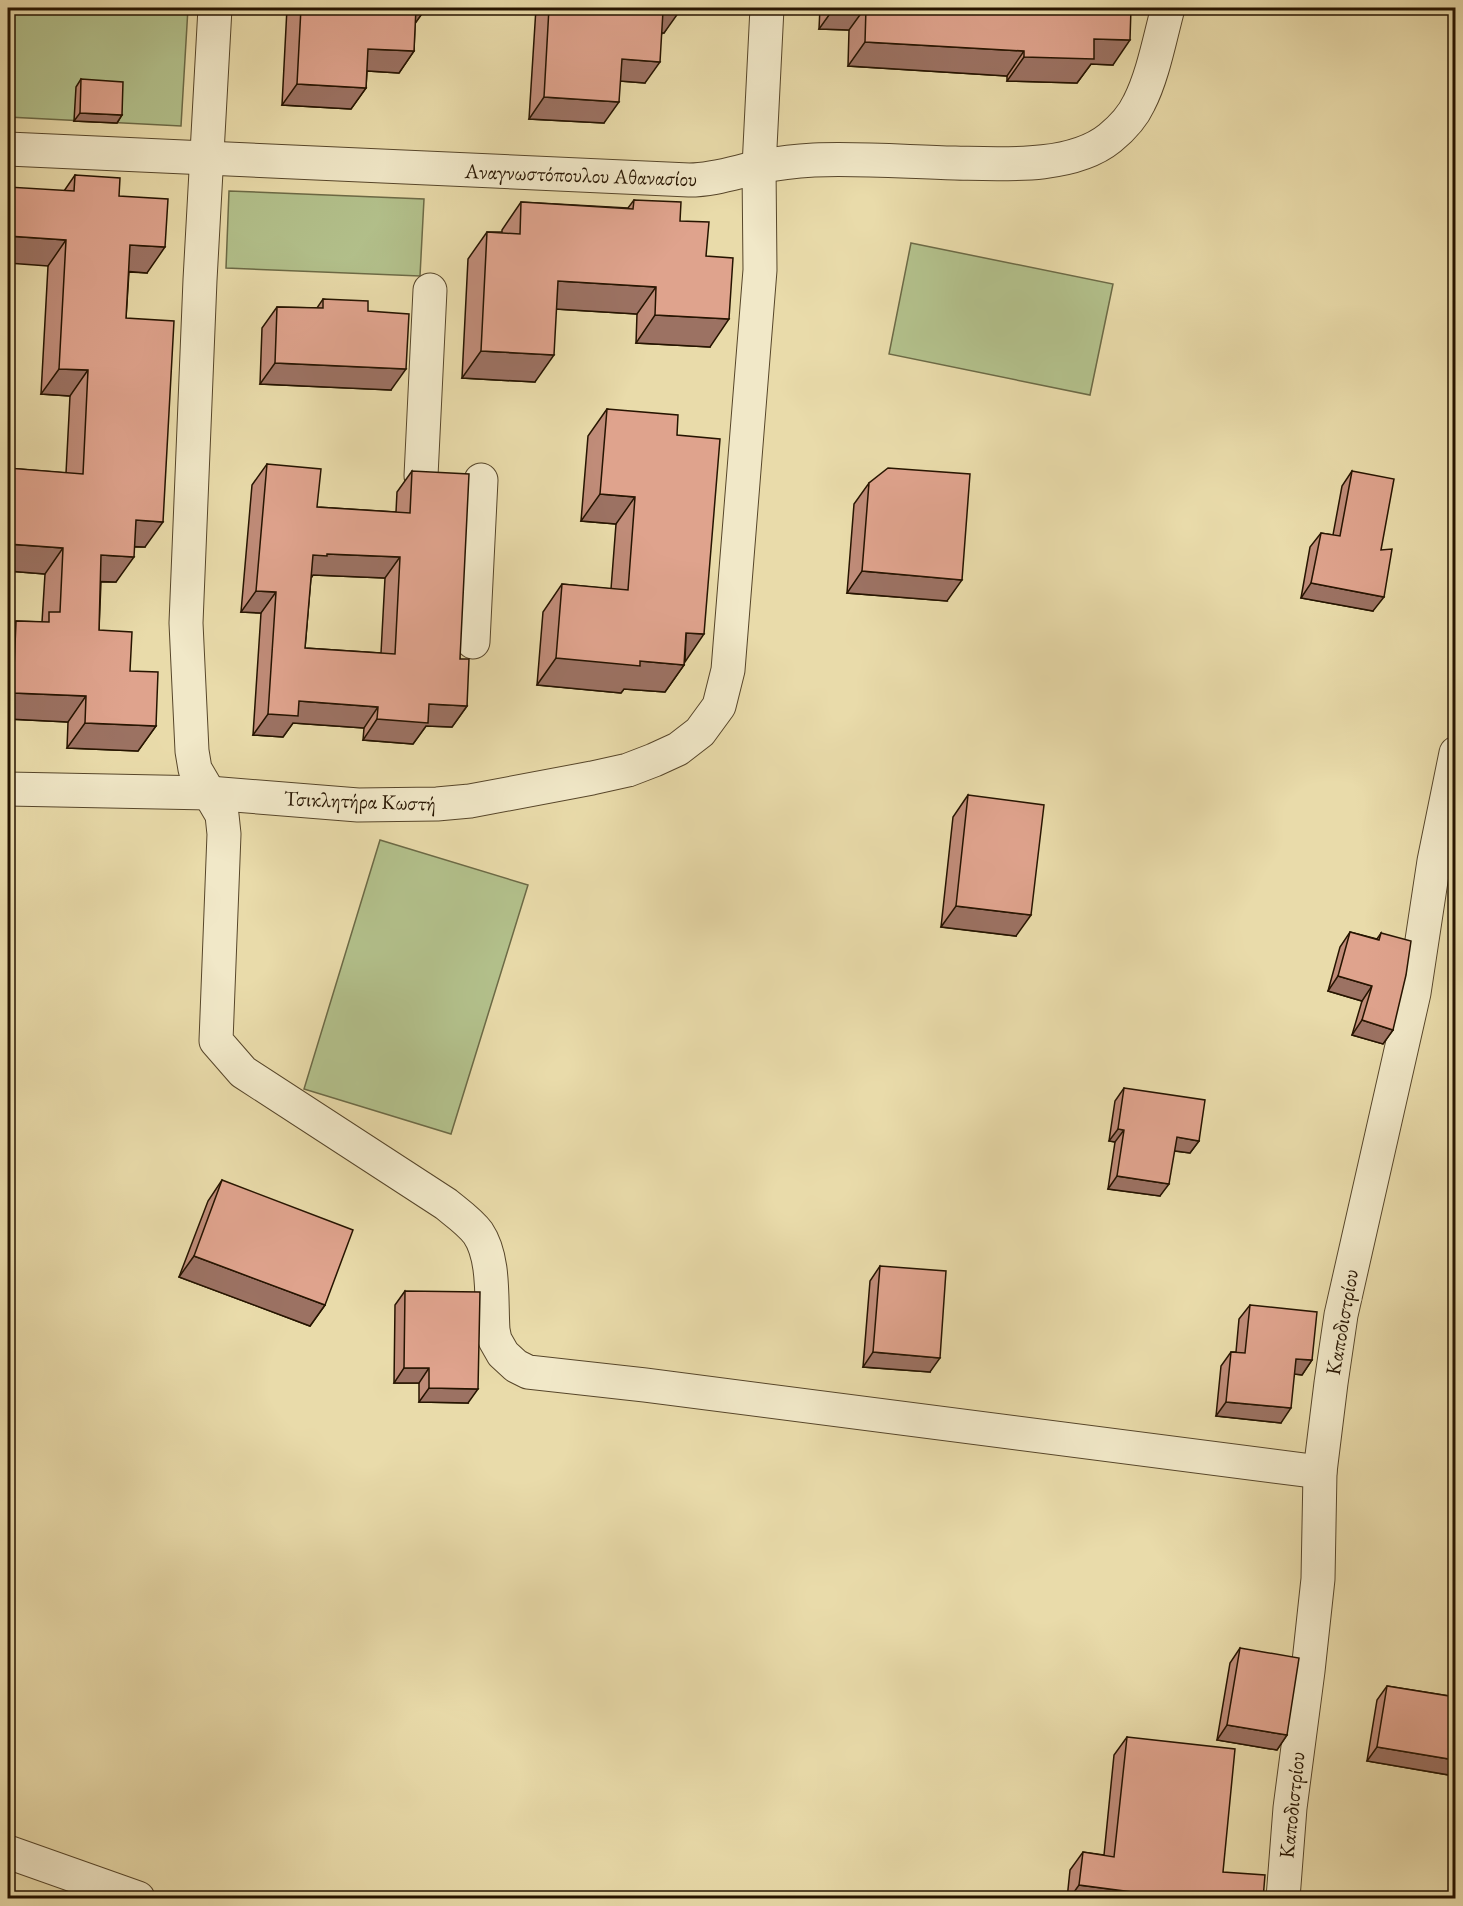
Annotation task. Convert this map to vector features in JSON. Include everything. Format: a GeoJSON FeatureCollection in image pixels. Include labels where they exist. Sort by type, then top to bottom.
{"type":"FeatureCollection","features":[{"type":"Feature","properties":{"kind":"street"},"geometry":{"type":"LineString","coordinates":[[215,8],[200,280],[186,623],[192,751],[195,769],[222,815],[224,834],[216,1041],[243,1072],[446,1204],[476,1231],[484,1243],[489,1258],[495,1340],[503,1354],[516,1366],[528,1372],[716,1393],[1320,1472]]}},
{"type":"Feature","properties":{"kind":"street","name":"Τσικλητήρα Κωστή"},"geometry":{"type":"LineString","coordinates":[[8,789],[209,793],[358,805],[437,804],[470,801],[628,770],[678,749],[700,732],[718,706],[728,670],[760,270],[759,167],[768,8]]}},
{"type":"Feature","properties":{"kind":"street","name":"Αναγνωστόπουλου Αθανασίου"},"geometry":{"type":"LineString","coordinates":[[8,149],[689,180],[708,180],[759,167],[817,160],[983,164],[1062,158],[1090,150],[1109,139],[1139,105],[1168,8]]}},
{"type":"Feature","properties":{"kind":"street"},"geometry":{"type":"LineString","coordinates":[[421,476],[430,290]]}},
{"type":"Feature","properties":{"kind":"street"},"geometry":{"type":"LineString","coordinates":[[473,642],[481,480]]}},
{"type":"Feature","properties":{"kind":"street","name":"Καποδιστρίου"},"geometry":{"type":"LineString","coordinates":[[1283,1899],[1290,1808],[1318,1579],[1320,1472],[1341,1315],[1414,993],[1434,861],[1455,753]]}},
{"type":"Feature","properties":{"kind":"street"},"geometry":{"type":"LineString","coordinates":[[8,1852],[138,1899]]}},
{"type":"Feature","properties":{"kind":"green space"},"geometry":{"type":"Polygon","coordinates":[[[8,8],[188,8],[181,126],[8,117],[8,8]]]}},
{"type":"Feature","properties":{"kind":"green space"},"geometry":{"type":"Polygon","coordinates":[[[229,191],[424,199],[420,276],[226,268],[229,191]]]}},
{"type":"Feature","properties":{"kind":"green space"},"geometry":{"type":"Polygon","coordinates":[[[911,243],[1113,284],[1090,395],[889,354],[911,243]]]}},
{"type":"Feature","properties":{"kind":"green space"},"geometry":{"type":"Polygon","coordinates":[[[380,840],[528,885],[451,1134],[304,1089],[380,840]]]}},
{"type":"Feature","properties":{"kind":"building"},"geometry":{"type":"Polygon","coordinates":[[[301,8],[416,8],[414,51],[368,49],[366,88],[297,84],[301,8]]]}},
{"type":"Feature","properties":{"kind":"building"},"geometry":{"type":"Polygon","coordinates":[[[549,8],[679,8],[679,12],[663,11],[660,62],[622,59],[619,102],[544,97],[549,8]]]}},
{"type":"Feature","properties":{"kind":"building"},"geometry":{"type":"Polygon","coordinates":[[[866,8],[1131,8],[1130,40],[1094,39],[1094,59],[1024,57],[1024,51],[865,42],[866,8]]]}},
{"type":"Feature","properties":{"kind":"building"},"geometry":{"type":"Polygon","coordinates":[[[81,79],[123,82],[122,115],[80,113],[81,79]]]}},
{"type":"Feature","properties":{"kind":"building"},"geometry":{"type":"Polygon","coordinates":[[[75,175],[120,178],[119,196],[168,199],[165,247],[130,245],[126,318],[174,321],[163,522],[136,520],[134,557],[101,555],[99,630],[132,632],[130,671],[158,672],[156,726],[85,723],[86,696],[13,693],[16,621],[49,622],[49,612],[60,612],[63,548],[8,544],[8,468],[83,474],[88,370],[59,369],[66,240],[8,236],[8,187],[74,191],[75,175]]]}},
{"type":"Feature","properties":{"kind":"building"},"geometry":{"type":"Polygon","coordinates":[[[634,200],[681,202],[680,221],[709,222],[706,256],[733,258],[729,319],[655,315],[656,287],[558,281],[554,355],[481,351],[487,232],[520,234],[521,202],[633,209],[634,200]]]}},
{"type":"Feature","properties":{"kind":"building"},"geometry":{"type":"Polygon","coordinates":[[[323,299],[368,301],[368,311],[409,314],[406,369],[275,363],[277,307],[323,308],[323,299]]]}},
{"type":"Feature","properties":{"kind":"building"},"geometry":{"type":"Polygon","coordinates":[[[607,409],[678,415],[677,435],[720,439],[704,634],[686,633],[684,665],[640,661],[640,666],[556,658],[562,584],[628,590],[635,497],[600,494],[607,409]]]}},
{"type":"Feature","properties":{"kind":"building"},"geometry":{"type":"Polygon","coordinates":[[[267,464],[321,469],[317,507],[410,513],[412,471],[469,474],[460,659],[469,659],[467,706],[429,704],[428,723],[377,719],[378,707],[299,701],[298,716],[268,714],[276,592],[256,591],[267,464]],[[313,555],[305,648],[395,654],[400,557],[313,555]]]}},
{"type":"Feature","properties":{"kind":"building"},"geometry":{"type":"Polygon","coordinates":[[[888,468],[970,474],[962,580],[862,571],[869,483],[888,468]]]}},
{"type":"Feature","properties":{"kind":"building"},"geometry":{"type":"Polygon","coordinates":[[[1352,471],[1394,479],[1381,550],[1392,549],[1384,597],[1311,583],[1321,533],[1340,536],[1352,471]]]}},
{"type":"Feature","properties":{"kind":"building"},"geometry":{"type":"Polygon","coordinates":[[[968,795],[1044,805],[1031,915],[956,906],[968,795]]]}},
{"type":"Feature","properties":{"kind":"building"},"geometry":{"type":"Polygon","coordinates":[[[1350,932],[1379,940],[1381,933],[1411,941],[1406,975],[1393,1030],[1362,1020],[1372,986],[1338,976],[1350,932]]]}},
{"type":"Feature","properties":{"kind":"building"},"geometry":{"type":"Polygon","coordinates":[[[1124,1088],[1205,1100],[1199,1141],[1177,1137],[1169,1184],[1117,1176],[1124,1130],[1118,1129],[1124,1088]]]}},
{"type":"Feature","properties":{"kind":"building"},"geometry":{"type":"Polygon","coordinates":[[[222,1180],[353,1230],[325,1305],[194,1256],[222,1180]]]}},
{"type":"Feature","properties":{"kind":"building"},"geometry":{"type":"Polygon","coordinates":[[[880,1266],[946,1271],[940,1358],[873,1352],[880,1266]]]}},
{"type":"Feature","properties":{"kind":"building"},"geometry":{"type":"Polygon","coordinates":[[[405,1291],[480,1292],[478,1389],[429,1388],[429,1368],[404,1368],[405,1291]]]}},
{"type":"Feature","properties":{"kind":"building"},"geometry":{"type":"Polygon","coordinates":[[[1250,1305],[1317,1312],[1312,1360],[1296,1359],[1291,1408],[1226,1402],[1231,1352],[1245,1353],[1250,1305]]]}},
{"type":"Feature","properties":{"kind":"building"},"geometry":{"type":"Polygon","coordinates":[[[1240,1648],[1299,1658],[1287,1735],[1227,1725],[1240,1648]]]}},
{"type":"Feature","properties":{"kind":"building"},"geometry":{"type":"Polygon","coordinates":[[[1387,1686],[1455,1697],[1455,1760],[1377,1747],[1387,1686]]]}},
{"type":"Feature","properties":{"kind":"building"},"geometry":{"type":"Polygon","coordinates":[[[1127,1737],[1235,1749],[1223,1872],[1265,1875],[1263,1899],[1186,1899],[1079,1885],[1083,1852],[1114,1857],[1127,1737]]]}}]}
